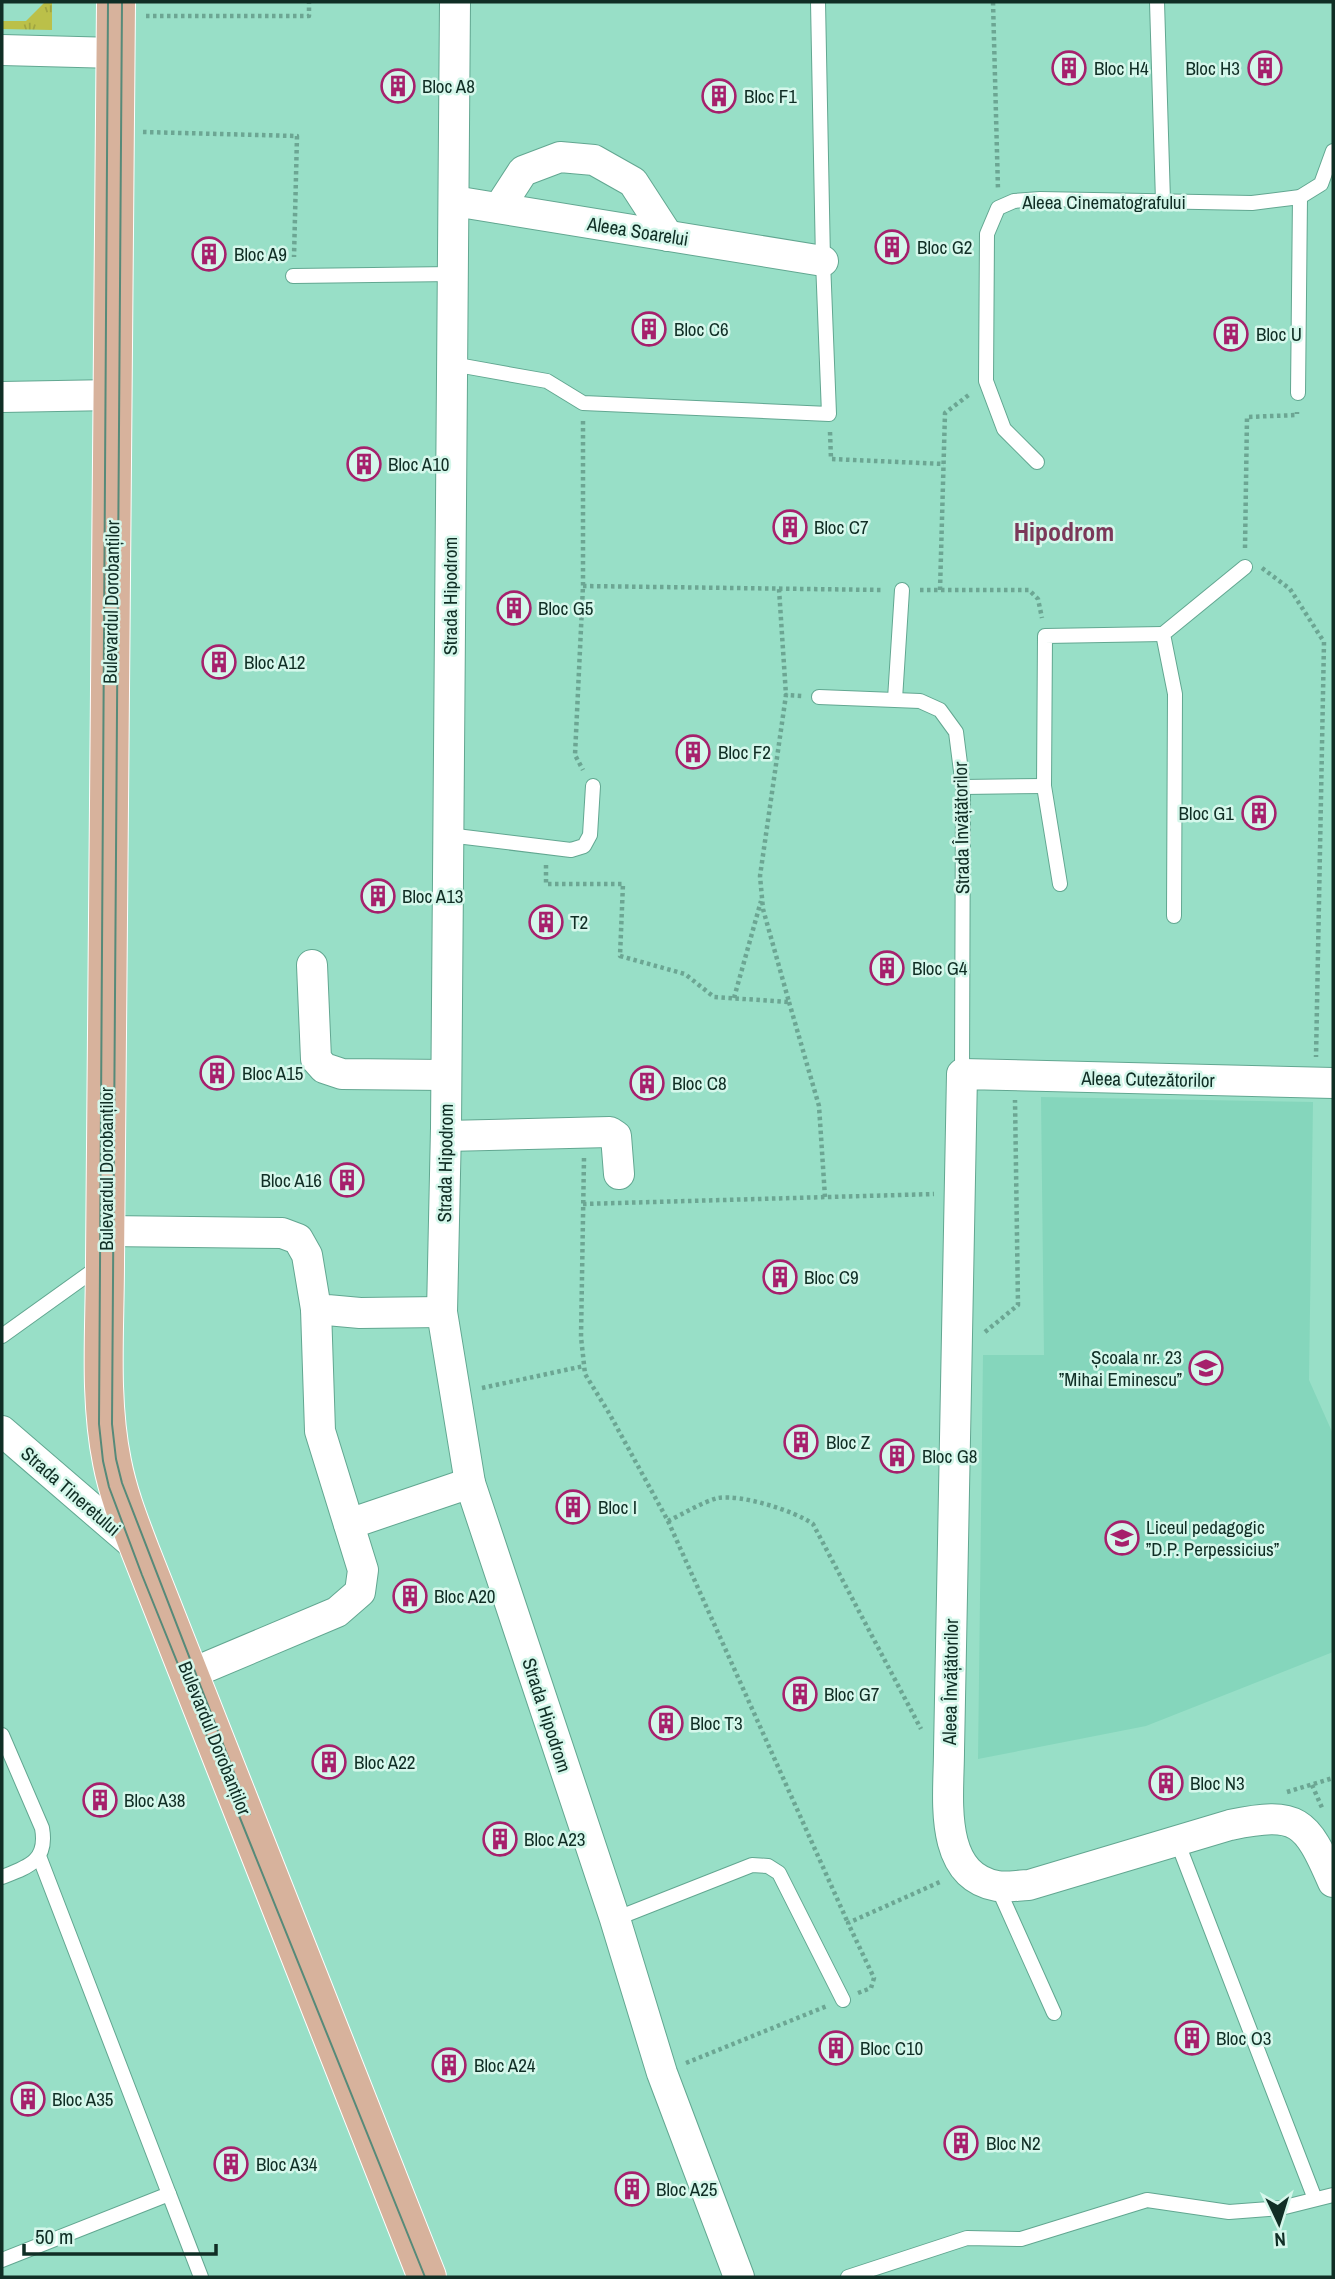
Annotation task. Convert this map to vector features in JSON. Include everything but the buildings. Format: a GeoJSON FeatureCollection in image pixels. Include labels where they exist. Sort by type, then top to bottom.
{"type":"FeatureCollection","features":[{"type":"Feature","properties":{"kind":"main road","name":"Bulevardul Dorobanților"},"geometry":{"type":"LineString","coordinates":[[116,24],[105,1246],[105,1406],[108,1440],[120,1494],[140,1550],[427,2277]]}},
{"type":"Feature","properties":{"kind":"street","name":"Strada Hipodrom"},"geometry":{"type":"LineString","coordinates":[[455,2],[446,1136],[442,1312],[470,1483],[615,1919],[662,2073],[739,2277]]}},
{"type":"Feature","properties":{"kind":"street"},"geometry":{"type":"LineString","coordinates":[[2,50],[116,24]]}},
{"type":"Feature","properties":{"kind":"street"},"geometry":{"type":"LineString","coordinates":[[499,208],[523,171],[560,158],[594,160],[633,182],[668,236]]}},
{"type":"Feature","properties":{"kind":"street","name":"Aleea Soarelui"},"geometry":{"type":"LineString","coordinates":[[454,201],[822,261]]}},
{"type":"Feature","properties":{"kind":"street"},"geometry":{"type":"LineString","coordinates":[[2,397],[113,395]]}},
{"type":"Feature","properties":{"kind":"street"},"geometry":{"type":"LineString","coordinates":[[312,965],[316,1059],[324,1069],[342,1074],[446,1074]]}},
{"type":"Feature","properties":{"kind":"street","name":"Aleea Cutezătorilor"},"geometry":{"type":"LineString","coordinates":[[962,1074],[1324,1083]]}},
{"type":"Feature","properties":{"kind":"street","name":"Aleea Învățătorilor"},"geometry":{"type":"LineString","coordinates":[[962,1074],[949,1827],[961,1864],[975,1878],[997,1886]]}},
{"type":"Feature","properties":{"kind":"street"},"geometry":{"type":"LineString","coordinates":[[446,1136],[610,1132],[616,1136],[619,1174]]}},
{"type":"Feature","properties":{"kind":"street"},"geometry":{"type":"LineString","coordinates":[[105,1246],[282,1233],[298,1239],[307,1255],[316,1309],[320,1431],[363,1570],[360,1592],[337,1612],[190,1674]]}},
{"type":"Feature","properties":{"kind":"street"},"geometry":{"type":"LineString","coordinates":[[316,1309],[360,1313],[442,1312]]}},
{"type":"Feature","properties":{"kind":"street","name":"Strada Tineretului"},"geometry":{"type":"LineString","coordinates":[[2,1432],[140,1550]]}},
{"type":"Feature","properties":{"kind":"street"},"geometry":{"type":"LineString","coordinates":[[349,1524],[470,1483]]}},
{"type":"Feature","properties":{"kind":"street"},"geometry":{"type":"LineString","coordinates":[[997,1886],[1029,1885],[1177,1840],[1263,1818],[1285,1819],[1302,1826],[1333,1882]]}},
{"type":"Feature","properties":{"kind":"lane"},"geometry":{"type":"LineString","coordinates":[[452,364],[547,381],[583,403],[829,414],[822,261],[818,2]]}},
{"type":"Feature","properties":{"kind":"lane"},"geometry":{"type":"LineString","coordinates":[[1157,2],[1163,201]]}},
{"type":"Feature","properties":{"kind":"lane"},"geometry":{"type":"LineString","coordinates":[[1298,393],[1300,197],[1321,184],[1333,151]]}},
{"type":"Feature","properties":{"kind":"lane","name":"Aleea Cinematografului"},"geometry":{"type":"LineString","coordinates":[[1037,462],[1004,429],[986,381],[987,233],[998,208],[1014,201],[1040,199],[1252,203],[1300,197]]}},
{"type":"Feature","properties":{"kind":"lane"},"geometry":{"type":"LineString","coordinates":[[293,276],[453,274]]}},
{"type":"Feature","properties":{"kind":"lane"},"geometry":{"type":"LineString","coordinates":[[1060,884],[1044,786],[1045,636],[1163,634],[1245,567]]}},
{"type":"Feature","properties":{"kind":"lane"},"geometry":{"type":"LineString","coordinates":[[895,699],[902,590]]}},
{"type":"Feature","properties":{"kind":"lane"},"geometry":{"type":"LineString","coordinates":[[1163,634],[1175,694],[1174,916]]}},
{"type":"Feature","properties":{"kind":"lane","name":"Strada Învățătorilor"},"geometry":{"type":"LineString","coordinates":[[819,697],[920,701],[940,710],[956,732],[963,787],[962,1074]]}},
{"type":"Feature","properties":{"kind":"lane"},"geometry":{"type":"LineString","coordinates":[[448,835],[570,850],[584,846],[590,835],[593,786]]}},
{"type":"Feature","properties":{"kind":"lane"},"geometry":{"type":"LineString","coordinates":[[963,787],[1044,786]]}},
{"type":"Feature","properties":{"kind":"lane"},"geometry":{"type":"LineString","coordinates":[[2,1336],[105,1246]]}},
{"type":"Feature","properties":{"kind":"lane"},"geometry":{"type":"LineString","coordinates":[[2,1735],[44,1838],[39,1856],[26,1868],[2,1877]]}},
{"type":"Feature","properties":{"kind":"lane"},"geometry":{"type":"LineString","coordinates":[[1177,1840],[1315,2199]]}},
{"type":"Feature","properties":{"kind":"lane"},"geometry":{"type":"LineString","coordinates":[[39,1856],[201,2277]]}},
{"type":"Feature","properties":{"kind":"lane"},"geometry":{"type":"LineString","coordinates":[[615,1919],[752,1865],[768,1866],[779,1873],[843,2000]]}},
{"type":"Feature","properties":{"kind":"lane"},"geometry":{"type":"LineString","coordinates":[[997,1886],[1054,2013]]}},
{"type":"Feature","properties":{"kind":"lane"},"geometry":{"type":"LineString","coordinates":[[2,2260],[169,2194]]}},
{"type":"Feature","properties":{"kind":"lane"},"geometry":{"type":"LineString","coordinates":[[848,2277],[967,2238],[1021,2239],[1147,2200],[1229,2212],[1281,2208],[1333,2195]]}},
{"type":"Feature","properties":{"kind":"path"},"geometry":{"type":"LineString","coordinates":[[116,24],[309,16],[309,2]]}},
{"type":"Feature","properties":{"kind":"path"},"geometry":{"type":"LineString","coordinates":[[993,2],[998,208]]}},
{"type":"Feature","properties":{"kind":"path"},"geometry":{"type":"LineString","coordinates":[[116,132],[297,136],[293,276]]}},
{"type":"Feature","properties":{"kind":"path"},"geometry":{"type":"LineString","coordinates":[[940,590],[945,414],[986,381]]}},
{"type":"Feature","properties":{"kind":"path"},"geometry":{"type":"LineString","coordinates":[[1298,393],[1297,415],[1247,417],[1245,567],[1261,566],[1290,589],[1324,642],[1324,1083]]}},
{"type":"Feature","properties":{"kind":"path"},"geometry":{"type":"LineString","coordinates":[[583,403],[583,586],[575,755],[593,786]]}},
{"type":"Feature","properties":{"kind":"path"},"geometry":{"type":"LineString","coordinates":[[829,414],[831,459],[943,464]]}},
{"type":"Feature","properties":{"kind":"path"},"geometry":{"type":"LineString","coordinates":[[583,586],[1029,590],[1038,599],[1045,636]]}},
{"type":"Feature","properties":{"kind":"path"},"geometry":{"type":"LineString","coordinates":[[779,589],[786,695],[760,876],[763,909],[819,1106],[825,1197]]}},
{"type":"Feature","properties":{"kind":"path"},"geometry":{"type":"LineString","coordinates":[[1324,642],[1333,642]]}},
{"type":"Feature","properties":{"kind":"path"},"geometry":{"type":"LineString","coordinates":[[786,695],[819,697]]}},
{"type":"Feature","properties":{"kind":"path"},"geometry":{"type":"LineString","coordinates":[[545,847],[547,884],[623,884],[620,957],[685,974],[714,997],[789,1002]]}},
{"type":"Feature","properties":{"kind":"path"},"geometry":{"type":"LineString","coordinates":[[734,998],[762,897]]}},
{"type":"Feature","properties":{"kind":"path"},"geometry":{"type":"LineString","coordinates":[[977,1339],[1017,1305],[1015,1096],[1018,1091]]}},
{"type":"Feature","properties":{"kind":"path"},"geometry":{"type":"LineString","coordinates":[[584,1133],[581,1337],[585,1374],[668,1521],[848,1923]]}},
{"type":"Feature","properties":{"kind":"path"},"geometry":{"type":"LineString","coordinates":[[583,1204],[960,1193]]}},
{"type":"Feature","properties":{"kind":"path"},"geometry":{"type":"LineString","coordinates":[[478,1389],[584,1366]]}},
{"type":"Feature","properties":{"kind":"path"},"geometry":{"type":"LineString","coordinates":[[668,1521],[717,1498],[730,1498],[786,1511],[813,1524],[920,1727]]}},
{"type":"Feature","properties":{"kind":"path"},"geometry":{"type":"LineString","coordinates":[[1286,1793],[1333,1778]]}},
{"type":"Feature","properties":{"kind":"shaded area"},"geometry":{"type":"Polygon","coordinates":[[[1041,1097],[1313,1102],[1309,1380],[1333,1434],[1333,1652],[1146,1726],[978,1759],[983,1355],[1044,1355],[1041,1097]]]}},
{"type":"Feature","properties":{"kind":"green space"},"geometry":{"type":"Polygon","coordinates":[[[45,2],[52,2],[52,30],[2,29],[2,21],[26,21],[45,2]]]}},
{"type":"Feature","properties":{"kind":"tram line"},"geometry":{"type":"LineString","coordinates":[[108,2],[99,1424],[103,1461],[109,1487],[142,1575],[425,2277]]}},
{"type":"Feature","properties":{"kind":"tram line"},"geometry":{"type":"LineString","coordinates":[[122,2],[112,1424],[122,1483],[250,1814]]}},
{"type":"Feature","properties":{"kind":"place","name":"Bloc H4"},"geometry":{"type":"Point","coordinates":[1069,68]}},
{"type":"Feature","properties":{"kind":"place","name":"Bloc H3"},"geometry":{"type":"Point","coordinates":[1265,68]}},
{"type":"Feature","properties":{"kind":"place","name":"Bloc A8"},"geometry":{"type":"Point","coordinates":[398,86]}},
{"type":"Feature","properties":{"kind":"place","name":"Bloc F1"},"geometry":{"type":"Point","coordinates":[719,96]}},
{"type":"Feature","properties":{"kind":"place","name":"Bloc G2"},"geometry":{"type":"Point","coordinates":[892,247]}},
{"type":"Feature","properties":{"kind":"place","name":"Bloc A9"},"geometry":{"type":"Point","coordinates":[209,254]}},
{"type":"Feature","properties":{"kind":"place","name":"Bloc C6"},"geometry":{"type":"Point","coordinates":[649,329]}},
{"type":"Feature","properties":{"kind":"place","name":"Bloc U"},"geometry":{"type":"Point","coordinates":[1231,334]}},
{"type":"Feature","properties":{"kind":"place","name":"Bloc A10"},"geometry":{"type":"Point","coordinates":[364,464]}},
{"type":"Feature","properties":{"kind":"place","name":"Bloc C7"},"geometry":{"type":"Point","coordinates":[790,527]}},
{"type":"Feature","properties":{"kind":"place","name":"Bloc G5"},"geometry":{"type":"Point","coordinates":[514,608]}},
{"type":"Feature","properties":{"kind":"place","name":"Bloc A12"},"geometry":{"type":"Point","coordinates":[219,662]}},
{"type":"Feature","properties":{"kind":"place","name":"Bloc F2"},"geometry":{"type":"Point","coordinates":[693,752]}},
{"type":"Feature","properties":{"kind":"place","name":"Bloc G1"},"geometry":{"type":"Point","coordinates":[1259,813]}},
{"type":"Feature","properties":{"kind":"place","name":"Bloc A13"},"geometry":{"type":"Point","coordinates":[378,896]}},
{"type":"Feature","properties":{"kind":"place","name":"T2"},"geometry":{"type":"Point","coordinates":[546,922]}},
{"type":"Feature","properties":{"kind":"place","name":"Bloc G4"},"geometry":{"type":"Point","coordinates":[887,968]}},
{"type":"Feature","properties":{"kind":"place","name":"Bloc A15"},"geometry":{"type":"Point","coordinates":[217,1073]}},
{"type":"Feature","properties":{"kind":"place","name":"Bloc C8"},"geometry":{"type":"Point","coordinates":[647,1083]}},
{"type":"Feature","properties":{"kind":"place","name":"Bloc A16"},"geometry":{"type":"Point","coordinates":[347,1180]}},
{"type":"Feature","properties":{"kind":"place","name":"Bloc C9"},"geometry":{"type":"Point","coordinates":[780,1277]}},
{"type":"Feature","properties":{"kind":"place","name":"Școala nr. 23 ”Mihai Eminescu”"},"geometry":{"type":"Point","coordinates":[1206,1368]}},
{"type":"Feature","properties":{"kind":"place","name":"Bloc Z"},"geometry":{"type":"Point","coordinates":[801,1442]}},
{"type":"Feature","properties":{"kind":"place","name":"Bloc G8"},"geometry":{"type":"Point","coordinates":[897,1456]}},
{"type":"Feature","properties":{"kind":"place","name":"Bloc I"},"geometry":{"type":"Point","coordinates":[573,1507]}},
{"type":"Feature","properties":{"kind":"place","name":"Liceul pedagogic ”D.P. Perpessicius”"},"geometry":{"type":"Point","coordinates":[1122,1538]}},
{"type":"Feature","properties":{"kind":"place","name":"Bloc A20"},"geometry":{"type":"Point","coordinates":[410,1596]}},
{"type":"Feature","properties":{"kind":"place","name":"Bloc G7"},"geometry":{"type":"Point","coordinates":[800,1694]}},
{"type":"Feature","properties":{"kind":"place","name":"Bloc T3"},"geometry":{"type":"Point","coordinates":[666,1723]}},
{"type":"Feature","properties":{"kind":"place","name":"Bloc A22"},"geometry":{"type":"Point","coordinates":[329,1762]}},
{"type":"Feature","properties":{"kind":"place","name":"Bloc N3"},"geometry":{"type":"Point","coordinates":[1166,1783]}},
{"type":"Feature","properties":{"kind":"place","name":"Bloc A38"},"geometry":{"type":"Point","coordinates":[100,1800]}},
{"type":"Feature","properties":{"kind":"place","name":"Bloc A23"},"geometry":{"type":"Point","coordinates":[500,1839]}},
{"type":"Feature","properties":{"kind":"place","name":"Bloc O3"},"geometry":{"type":"Point","coordinates":[1192,2038]}},
{"type":"Feature","properties":{"kind":"place","name":"Bloc C10"},"geometry":{"type":"Point","coordinates":[836,2048]}},
{"type":"Feature","properties":{"kind":"place","name":"Bloc A24"},"geometry":{"type":"Point","coordinates":[449,2065]}},
{"type":"Feature","properties":{"kind":"place","name":"Bloc A35"},"geometry":{"type":"Point","coordinates":[28,2099]}},
{"type":"Feature","properties":{"kind":"place","name":"Bloc N2"},"geometry":{"type":"Point","coordinates":[961,2143]}},
{"type":"Feature","properties":{"kind":"place","name":"Bloc A34"},"geometry":{"type":"Point","coordinates":[231,2164]}},
{"type":"Feature","properties":{"kind":"place","name":"Bloc A25"},"geometry":{"type":"Point","coordinates":[632,2189]}},
{"type":"Feature","properties":{"kind":"district","name":"Hipodrom"},"geometry":{"type":"Point","coordinates":[1064,531]}}]}
